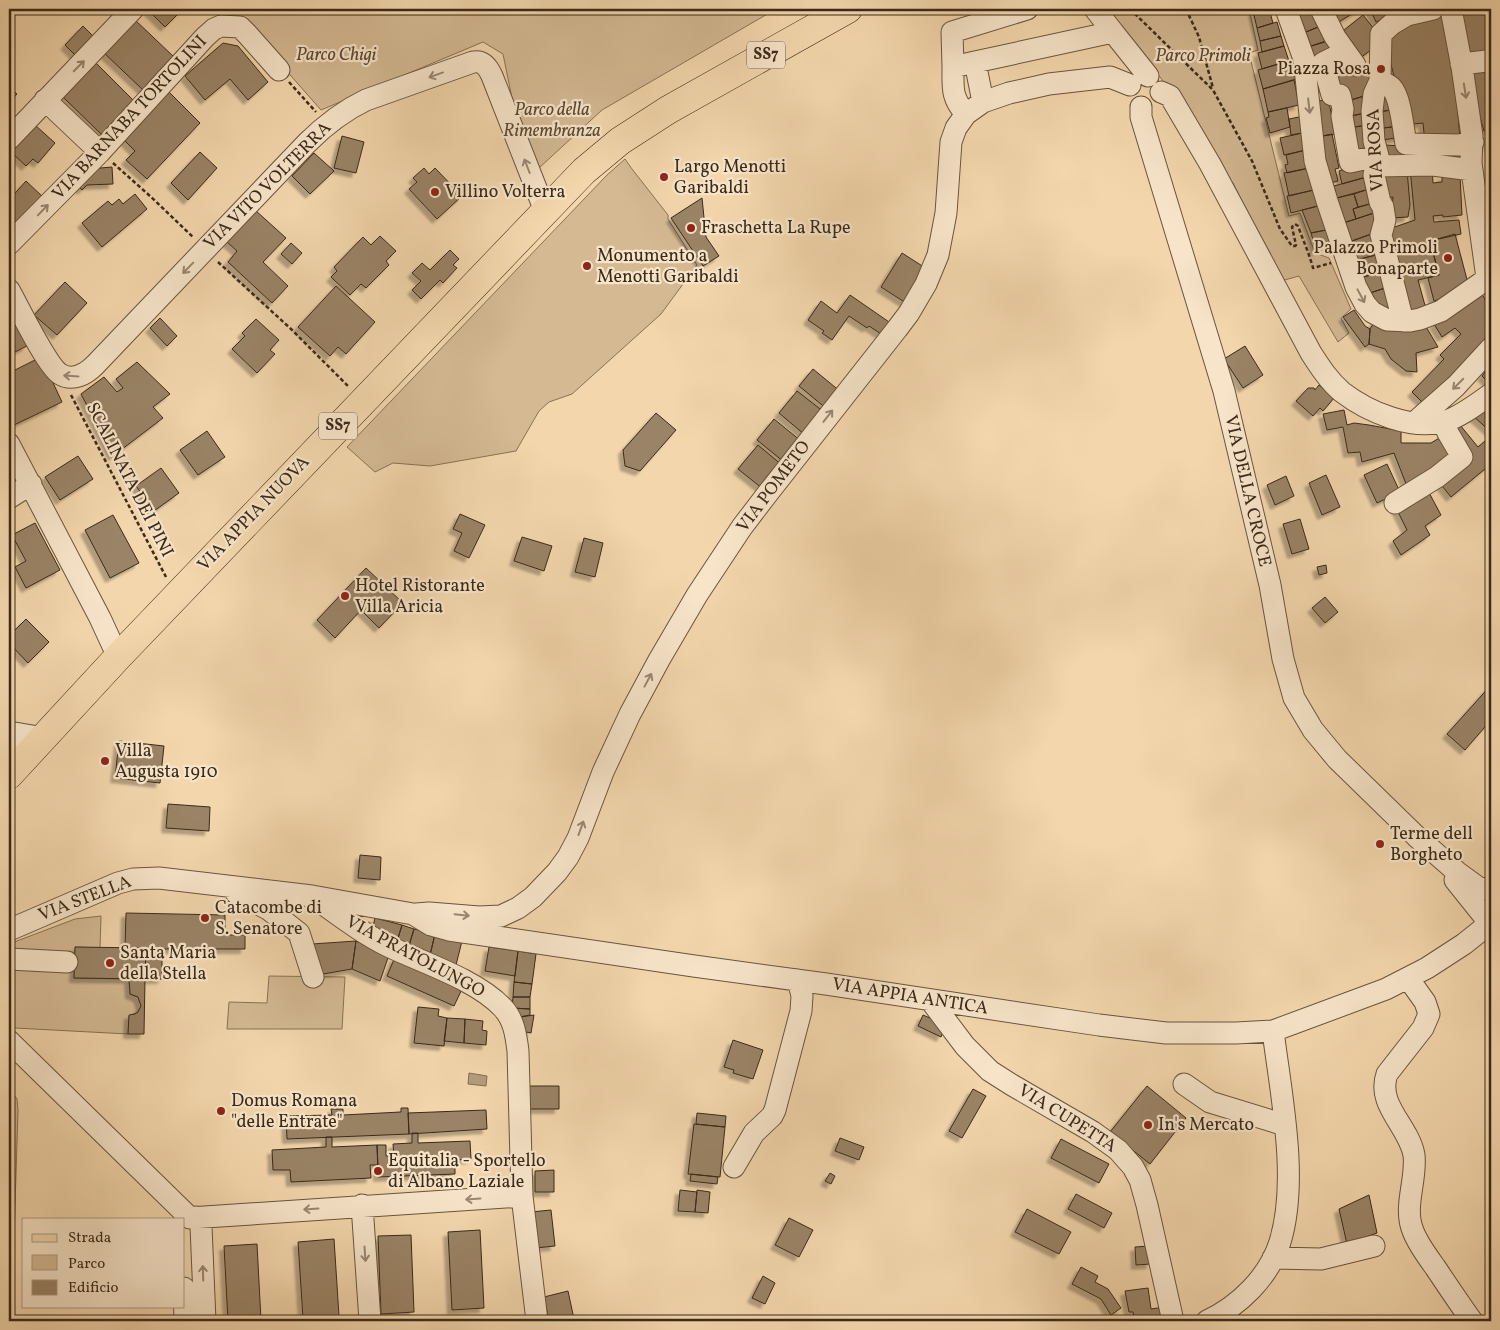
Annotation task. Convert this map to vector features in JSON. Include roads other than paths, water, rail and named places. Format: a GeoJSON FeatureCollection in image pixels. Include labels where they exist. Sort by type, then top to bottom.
{"type":"FeatureCollection","features":[{"type":"Feature","properties":{"kind":"main road","name":"VIA APPIA NUOVA"},"geometry":{"type":"LineString","coordinates":[[10,765],[44,738],[118,657],[363,400],[575,180],[602,155],[635,130],[684,100],[848,9]]}},
{"type":"Feature","properties":{"kind":"street"},"geometry":{"type":"LineString","coordinates":[[9,139],[134,9]]}},
{"type":"Feature","properties":{"kind":"street"},"geometry":{"type":"LineString","coordinates":[[1027,9],[952,32],[952,67],[954,95],[957,103],[974,108],[1009,93],[1049,84],[1110,77],[1139,80],[1152,77],[1158,82],[1161,97],[1155,104],[1146,108],[1137,106],[1129,94],[1139,80]]}},
{"type":"Feature","properties":{"kind":"street"},"geometry":{"type":"LineString","coordinates":[[1095,9],[1113,32],[1139,80]]}},
{"type":"Feature","properties":{"kind":"street"},"geometry":{"type":"LineString","coordinates":[[1287,9],[1304,59],[1316,160],[1327,202],[1346,259],[1360,296],[1372,312],[1388,320],[1403,321],[1420,319],[1441,311],[1489,277],[1471,163],[1472,142],[1461,64],[1451,9]]}},
{"type":"Feature","properties":{"kind":"street"},"geometry":{"type":"LineString","coordinates":[[1322,9],[1332,30],[1362,58]]}},
{"type":"Feature","properties":{"kind":"street","name":"VIA ROSA"},"geometry":{"type":"LineString","coordinates":[[1403,321],[1381,235],[1385,220],[1384,207],[1380,202],[1374,176],[1377,161],[1372,111],[1374,94],[1387,86],[1362,58],[1381,34],[1392,24],[1419,10]]}},
{"type":"Feature","properties":{"kind":"street","name":"VIA BARNABA TORTOLINI"},"geometry":{"type":"LineString","coordinates":[[9,244],[100,152],[214,29],[227,26],[240,27],[279,70]]}},
{"type":"Feature","properties":{"kind":"street"},"geometry":{"type":"LineString","coordinates":[[952,67],[1113,32]]}},
{"type":"Feature","properties":{"kind":"street"},"geometry":{"type":"LineString","coordinates":[[1362,58],[1323,63],[1332,95],[1340,95],[1350,162],[1377,161],[1472,170]]}},
{"type":"Feature","properties":{"kind":"street"},"geometry":{"type":"LineString","coordinates":[[1461,64],[1491,59]]}},
{"type":"Feature","properties":{"kind":"street","name":"VIA VITO VOLTERRA"},"geometry":{"type":"LineString","coordinates":[[9,290],[48,359],[60,374],[67,377],[83,375],[91,369],[306,143],[328,124],[366,100],[479,61],[483,63],[492,76],[545,211]]}},
{"type":"Feature","properties":{"kind":"street"},"geometry":{"type":"LineString","coordinates":[[974,108],[975,62]]}},
{"type":"Feature","properties":{"kind":"street"},"geometry":{"type":"LineString","coordinates":[[1387,86],[1399,108],[1406,144],[1459,144],[1472,142]]}},
{"type":"Feature","properties":{"kind":"street"},"geometry":{"type":"LineString","coordinates":[[1161,92],[1170,96],[1210,164],[1321,369],[1342,392],[1364,406],[1390,417],[1402,421],[1428,424],[1443,422],[1454,417],[1491,394]]}},
{"type":"Feature","properties":{"kind":"street"},"geometry":{"type":"LineString","coordinates":[[45,100],[100,152]]}},
{"type":"Feature","properties":{"kind":"street","name":"VIA POMETO"},"geometry":{"type":"LineString","coordinates":[[413,914],[500,916],[518,908],[533,897],[557,872],[568,857],[578,838],[609,758],[630,714],[697,595],[742,527],[897,329],[926,284],[938,254],[945,220],[951,142],[956,128],[974,108]]}},
{"type":"Feature","properties":{"kind":"street","name":"VIA DELLA CROCE"},"geometry":{"type":"LineString","coordinates":[[1142,108],[1141,117],[1224,391],[1270,585],[1283,659],[1291,689],[1305,718],[1328,748],[1416,837],[1463,889],[1488,922]]}},
{"type":"Feature","properties":{"kind":"street"},"geometry":{"type":"LineString","coordinates":[[1414,423],[1456,386],[1491,348]]}},
{"type":"Feature","properties":{"kind":"street"},"geometry":{"type":"LineString","coordinates":[[1395,503],[1462,456],[1443,422]]}},
{"type":"Feature","properties":{"kind":"street"},"geometry":{"type":"LineString","coordinates":[[9,444],[100,618],[118,657]]}},
{"type":"Feature","properties":{"kind":"street"},"geometry":{"type":"LineString","coordinates":[[9,498],[31,484]]}},
{"type":"Feature","properties":{"kind":"street"},"geometry":{"type":"LineString","coordinates":[[9,732],[44,738]]}},
{"type":"Feature","properties":{"kind":"street","name":"VIA DELLA CROCE"},"geometry":{"type":"LineString","coordinates":[[1416,837],[1479,888],[1490,888]]}},
{"type":"Feature","properties":{"kind":"street","name":"VIA STELLA"},"geometry":{"type":"LineString","coordinates":[[9,930],[113,885],[133,879],[159,878],[312,896]]}},
{"type":"Feature","properties":{"kind":"street"},"geometry":{"type":"LineString","coordinates":[[220,885],[268,909],[299,933],[312,976]]}},
{"type":"Feature","properties":{"kind":"street"},"geometry":{"type":"LineString","coordinates":[[1488,922],[1481,907],[1483,898],[1490,888]]}},
{"type":"Feature","properties":{"kind":"street","name":"VIA APPIA ANTICA"},"geometry":{"type":"LineString","coordinates":[[312,896],[413,914],[431,924],[449,930],[1099,1025],[1166,1033],[1274,1031],[1386,989],[1408,978],[1464,944],[1488,922]]}},
{"type":"Feature","properties":{"kind":"street","name":"VIA PRATOLUNGO"},"geometry":{"type":"LineString","coordinates":[[312,896],[352,925],[380,941],[475,988],[496,1002],[506,1012],[515,1032],[518,1051],[522,1196],[537,1321]]}},
{"type":"Feature","properties":{"kind":"street"},"geometry":{"type":"LineString","coordinates":[[9,959],[67,962]]}},
{"type":"Feature","properties":{"kind":"street"},"geometry":{"type":"LineString","coordinates":[[1408,978],[1425,1002],[1430,1014],[1423,1028],[1387,1074],[1384,1082],[1384,1094],[1407,1137],[1414,1155],[1410,1211],[1412,1230],[1423,1250],[1472,1321]]}},
{"type":"Feature","properties":{"kind":"street"},"geometry":{"type":"LineString","coordinates":[[734,1167],[754,1133],[772,1116],[775,1110],[801,1011],[802,996],[798,980]]}},
{"type":"Feature","properties":{"kind":"street","name":"VIA CUPETTA"},"geometry":{"type":"LineString","coordinates":[[931,1000],[965,1046],[990,1071],[1093,1132],[1118,1150],[1133,1167],[1145,1196],[1173,1321]]}},
{"type":"Feature","properties":{"kind":"street"},"geometry":{"type":"LineString","coordinates":[[1207,1321],[1222,1313],[1256,1284],[1273,1258],[1283,1230],[1289,1172],[1274,1031]]}},
{"type":"Feature","properties":{"kind":"street"},"geometry":{"type":"LineString","coordinates":[[9,1041],[190,1220],[201,1226],[205,1321]]}},
{"type":"Feature","properties":{"kind":"street"},"geometry":{"type":"LineString","coordinates":[[1184,1084],[1210,1102],[1285,1125]]}},
{"type":"Feature","properties":{"kind":"street"},"geometry":{"type":"LineString","coordinates":[[190,1220],[362,1205],[522,1196]]}},
{"type":"Feature","properties":{"kind":"street"},"geometry":{"type":"LineString","coordinates":[[362,1205],[370,1321]]}},
{"type":"Feature","properties":{"kind":"street"},"geometry":{"type":"LineString","coordinates":[[1273,1258],[1321,1259],[1374,1246]]}},
{"type":"Feature","properties":{"kind":"street"},"geometry":{"type":"LineString","coordinates":[[185,1308],[185,1321]]}},
{"type":"Feature","properties":{"kind":"place","name":"Piazza Rosa"},"geometry":{"type":"Point","coordinates":[1381,69]}},
{"type":"Feature","properties":{"kind":"place","name":"Largo Menotti Garibaldi"},"geometry":{"type":"Point","coordinates":[664,177]}},
{"type":"Feature","properties":{"kind":"place","name":"Villino Volterra"},"geometry":{"type":"Point","coordinates":[435,192]}},
{"type":"Feature","properties":{"kind":"place","name":"Fraschetta La Rupe"},"geometry":{"type":"Point","coordinates":[691,228]}},
{"type":"Feature","properties":{"kind":"place","name":"Palazzo Primoli Bonaparte"},"geometry":{"type":"Point","coordinates":[1448,258]}},
{"type":"Feature","properties":{"kind":"place","name":"Monumento a Menotti Garibaldi"},"geometry":{"type":"Point","coordinates":[587,266]}},
{"type":"Feature","properties":{"kind":"place","name":"Hotel Ristorante Villa Aricia"},"geometry":{"type":"Point","coordinates":[345,596]}},
{"type":"Feature","properties":{"kind":"place","name":"Villa Augusta 1910"},"geometry":{"type":"Point","coordinates":[105,761]}},
{"type":"Feature","properties":{"kind":"place","name":"Terme dell Borgheto"},"geometry":{"type":"Point","coordinates":[1380,844]}},
{"type":"Feature","properties":{"kind":"place","name":"Catacombe di S. Senatore"},"geometry":{"type":"Point","coordinates":[205,918]}},
{"type":"Feature","properties":{"kind":"place","name":"Santa Maria della Stella"},"geometry":{"type":"Point","coordinates":[110,963]}},
{"type":"Feature","properties":{"kind":"place","name":"Domus Romana \"delle Entrate\""},"geometry":{"type":"Point","coordinates":[221,1111]}},
{"type":"Feature","properties":{"kind":"place","name":"In's Mercato"},"geometry":{"type":"Point","coordinates":[1148,1125]}},
{"type":"Feature","properties":{"kind":"place","name":"Equitalia - Sportello di Albano Laziale"},"geometry":{"type":"Point","coordinates":[378,1171]}},
{"type":"Feature","properties":{"kind":"park label","name":"Parco Chigi"},"geometry":{"type":"Point","coordinates":[336,55]}},
{"type":"Feature","properties":{"kind":"park label","name":"Parco Primoli"},"geometry":{"type":"Point","coordinates":[1203,56]}},
{"type":"Feature","properties":{"kind":"park label","name":"Parco della Rimembranza"},"geometry":{"type":"Point","coordinates":[552,120]}}]}
